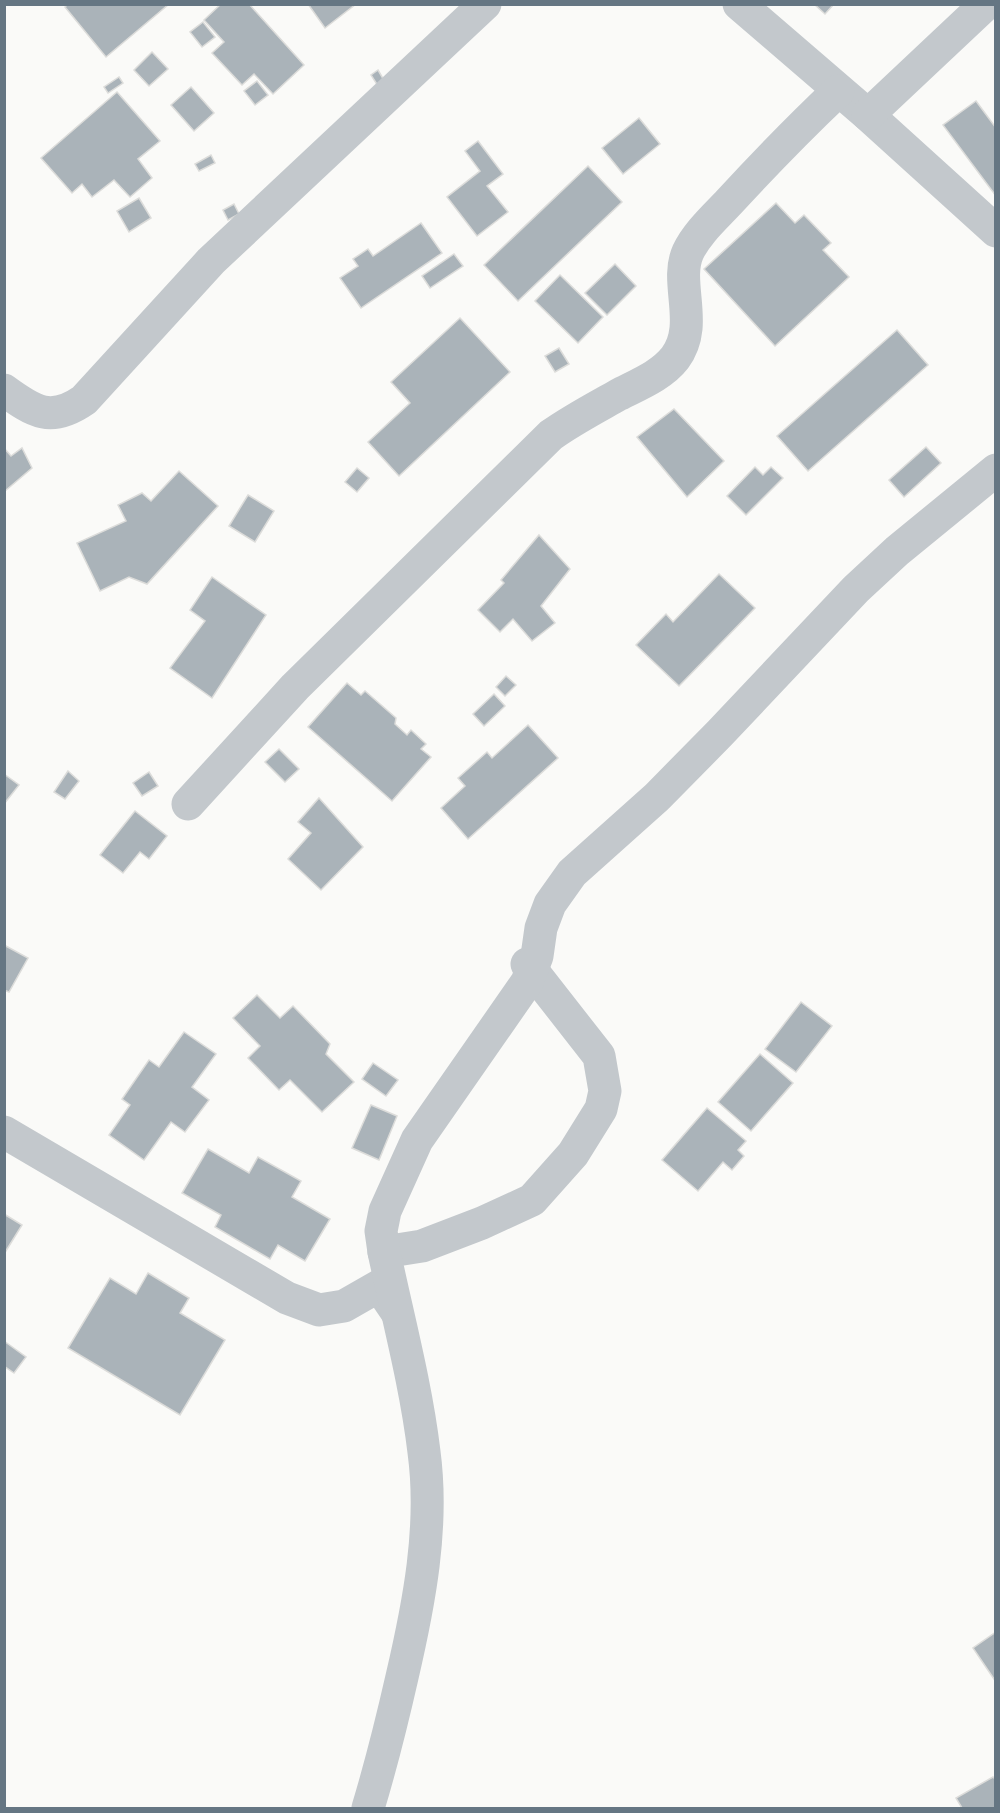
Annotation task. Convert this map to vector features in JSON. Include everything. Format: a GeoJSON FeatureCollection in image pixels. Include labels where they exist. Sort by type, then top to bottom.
{"type":"FeatureCollection","features":[{"type":"Feature","properties":{"kind":"street"},"geometry":{"type":"LineString","coordinates":[[4,390],[28,406],[50,413],[70,409],[84,400],[211,261],[485,4]]}},
{"type":"Feature","properties":{"kind":"street"},"geometry":{"type":"LineString","coordinates":[[739,4],[868,115],[996,231]]}},
{"type":"Feature","properties":{"kind":"street"},"geometry":{"type":"LineString","coordinates":[[868,115],[986,4]]}},
{"type":"Feature","properties":{"kind":"street"},"geometry":{"type":"LineString","coordinates":[[188,804],[294,687],[551,435],[569,422],[668,366],[676,357],[686,328],[683,267],[688,251],[698,236],[769,158],[838,91]]}},
{"type":"Feature","properties":{"kind":"street"},"geometry":{"type":"LineString","coordinates":[[368,1809],[384,1755],[417,1611],[424,1556],[427,1504],[424,1453],[381,1231],[385,1211],[417,1140],[527,982],[529,967],[550,904],[572,873],[657,796],[720,733],[856,589],[897,551],[996,470]]}},
{"type":"Feature","properties":{"kind":"street"},"geometry":{"type":"LineString","coordinates":[[384,1252],[422,1246],[482,1223],[532,1200],[573,1155],[601,1109],[605,1091],[599,1056],[529,967]]}},
{"type":"Feature","properties":{"kind":"street"},"geometry":{"type":"LineString","coordinates":[[4,1132],[287,1298],[319,1310],[344,1306],[379,1286],[396,1311]]}},
{"type":"Feature","properties":{"kind":"building"},"geometry":{"type":"Polygon","coordinates":[[[68,4],[169,4],[106,57],[65,7],[68,4]]]}},
{"type":"Feature","properties":{"kind":"building"},"geometry":{"type":"Polygon","coordinates":[[[221,4],[249,4],[304,65],[273,94],[254,74],[242,85],[212,53],[224,42],[204,20],[221,4]]]}},
{"type":"Feature","properties":{"kind":"building"},"geometry":{"type":"Polygon","coordinates":[[[308,4],[356,4],[325,28],[308,4]]]}},
{"type":"Feature","properties":{"kind":"building"},"geometry":{"type":"Polygon","coordinates":[[[814,4],[834,4],[825,14],[814,4]]]}},
{"type":"Feature","properties":{"kind":"building"},"geometry":{"type":"Polygon","coordinates":[[[203,22],[215,37],[202,47],[190,32],[203,22]]]}},
{"type":"Feature","properties":{"kind":"building"},"geometry":{"type":"Polygon","coordinates":[[[152,52],[168,69],[149,86],[134,70],[152,52]]]}},
{"type":"Feature","properties":{"kind":"building"},"geometry":{"type":"Polygon","coordinates":[[[378,70],[385,82],[378,86],[371,75],[378,70]]]}},
{"type":"Feature","properties":{"kind":"building"},"geometry":{"type":"Polygon","coordinates":[[[119,77],[123,83],[108,93],[104,87],[119,77]]]}},
{"type":"Feature","properties":{"kind":"building"},"geometry":{"type":"Polygon","coordinates":[[[257,81],[268,95],[255,105],[244,91],[257,81]]]}},
{"type":"Feature","properties":{"kind":"building"},"geometry":{"type":"Polygon","coordinates":[[[191,87],[214,113],[194,131],[171,105],[191,87]]]}},
{"type":"Feature","properties":{"kind":"building"},"geometry":{"type":"Polygon","coordinates":[[[117,92],[160,141],[138,159],[152,178],[130,197],[114,180],[92,197],[82,184],[72,193],[41,158],[117,92]]]}},
{"type":"Feature","properties":{"kind":"building"},"geometry":{"type":"Polygon","coordinates":[[[976,101],[996,128],[996,196],[943,125],[976,101]]]}},
{"type":"Feature","properties":{"kind":"building"},"geometry":{"type":"Polygon","coordinates":[[[639,118],[660,144],[623,174],[602,148],[639,118]]]}},
{"type":"Feature","properties":{"kind":"building"},"geometry":{"type":"Polygon","coordinates":[[[478,141],[503,174],[487,186],[508,212],[477,236],[447,197],[480,171],[465,151],[478,141]]]}},
{"type":"Feature","properties":{"kind":"building"},"geometry":{"type":"Polygon","coordinates":[[[211,155],[215,163],[199,171],[195,164],[211,155]]]}},
{"type":"Feature","properties":{"kind":"building"},"geometry":{"type":"Polygon","coordinates":[[[588,166],[622,202],[518,301],[484,265],[588,166]]]}},
{"type":"Feature","properties":{"kind":"building"},"geometry":{"type":"Polygon","coordinates":[[[139,198],[151,218],[129,232],[117,211],[139,198]]]}},
{"type":"Feature","properties":{"kind":"building"},"geometry":{"type":"Polygon","coordinates":[[[776,203],[795,223],[804,215],[831,243],[823,250],[849,277],[775,346],[704,269],[776,203]]]}},
{"type":"Feature","properties":{"kind":"building"},"geometry":{"type":"Polygon","coordinates":[[[234,204],[239,214],[228,220],[223,210],[234,204]]]}},
{"type":"Feature","properties":{"kind":"building"},"geometry":{"type":"Polygon","coordinates":[[[421,223],[442,253],[361,308],[340,278],[358,266],[353,259],[368,249],[373,256],[421,223]]]}},
{"type":"Feature","properties":{"kind":"building"},"geometry":{"type":"Polygon","coordinates":[[[454,254],[463,266],[430,288],[422,276],[454,254]]]}},
{"type":"Feature","properties":{"kind":"building"},"geometry":{"type":"Polygon","coordinates":[[[615,264],[636,286],[607,315],[585,293],[615,264]]]}},
{"type":"Feature","properties":{"kind":"building"},"geometry":{"type":"Polygon","coordinates":[[[560,275],[603,317],[578,343],[535,301],[560,275]]]}},
{"type":"Feature","properties":{"kind":"building"},"geometry":{"type":"Polygon","coordinates":[[[460,318],[510,372],[399,476],[368,442],[410,403],[391,382],[460,318]]]}},
{"type":"Feature","properties":{"kind":"building"},"geometry":{"type":"Polygon","coordinates":[[[897,330],[928,365],[808,471],[777,436],[897,330]]]}},
{"type":"Feature","properties":{"kind":"building"},"geometry":{"type":"Polygon","coordinates":[[[559,348],[569,364],[555,372],[545,356],[559,348]]]}},
{"type":"Feature","properties":{"kind":"building"},"geometry":{"type":"Polygon","coordinates":[[[674,409],[724,461],[687,497],[637,437],[674,409]]]}},
{"type":"Feature","properties":{"kind":"building"},"geometry":{"type":"Polygon","coordinates":[[[926,447],[941,463],[904,497],[889,480],[926,447]]]}},
{"type":"Feature","properties":{"kind":"building"},"geometry":{"type":"Polygon","coordinates":[[[4,448],[11,456],[22,448],[32,468],[5,491],[4,448]]]}},
{"type":"Feature","properties":{"kind":"building"},"geometry":{"type":"Polygon","coordinates":[[[755,467],[763,475],[771,467],[783,478],[746,515],[727,496],[755,467]]]}},
{"type":"Feature","properties":{"kind":"building"},"geometry":{"type":"Polygon","coordinates":[[[357,468],[369,478],[357,492],[345,482],[357,468]]]}},
{"type":"Feature","properties":{"kind":"building"},"geometry":{"type":"Polygon","coordinates":[[[179,471],[218,506],[147,584],[129,577],[100,591],[77,543],[126,521],[118,505],[142,493],[151,501],[179,471]]]}},
{"type":"Feature","properties":{"kind":"building"},"geometry":{"type":"Polygon","coordinates":[[[248,495],[274,511],[255,542],[229,526],[248,495]]]}},
{"type":"Feature","properties":{"kind":"building"},"geometry":{"type":"Polygon","coordinates":[[[539,535],[570,569],[541,606],[555,623],[532,641],[513,619],[500,632],[478,610],[504,583],[501,580],[539,535]]]}},
{"type":"Feature","properties":{"kind":"building"},"geometry":{"type":"Polygon","coordinates":[[[719,574],[755,608],[679,686],[636,645],[666,614],[673,622],[719,574]]]}},
{"type":"Feature","properties":{"kind":"building"},"geometry":{"type":"Polygon","coordinates":[[[212,577],[266,615],[212,698],[170,668],[205,621],[190,610],[212,577]]]}},
{"type":"Feature","properties":{"kind":"building"},"geometry":{"type":"Polygon","coordinates":[[[506,676],[516,685],[505,696],[496,687],[506,676]]]}},
{"type":"Feature","properties":{"kind":"building"},"geometry":{"type":"Polygon","coordinates":[[[347,683],[361,695],[365,691],[396,718],[395,724],[407,735],[411,730],[426,744],[421,749],[431,757],[392,801],[308,727],[347,683]]]}},
{"type":"Feature","properties":{"kind":"building"},"geometry":{"type":"Polygon","coordinates":[[[494,694],[505,706],[484,726],[473,714],[494,694]]]}},
{"type":"Feature","properties":{"kind":"building"},"geometry":{"type":"Polygon","coordinates":[[[528,725],[558,758],[468,839],[441,808],[465,786],[458,778],[487,752],[492,758],[528,725]]]}},
{"type":"Feature","properties":{"kind":"building"},"geometry":{"type":"Polygon","coordinates":[[[279,749],[299,769],[285,782],[265,762],[279,749]]]}},
{"type":"Feature","properties":{"kind":"building"},"geometry":{"type":"Polygon","coordinates":[[[68,771],[79,781],[65,799],[54,792],[68,771]]]}},
{"type":"Feature","properties":{"kind":"building"},"geometry":{"type":"Polygon","coordinates":[[[149,772],[158,786],[142,796],[133,783],[149,772]]]}},
{"type":"Feature","properties":{"kind":"building"},"geometry":{"type":"Polygon","coordinates":[[[4,774],[19,785],[4,804],[4,774]]]}},
{"type":"Feature","properties":{"kind":"building"},"geometry":{"type":"Polygon","coordinates":[[[319,798],[363,847],[321,890],[288,859],[311,833],[298,822],[319,798]]]}},
{"type":"Feature","properties":{"kind":"building"},"geometry":{"type":"Polygon","coordinates":[[[135,811],[167,836],[149,859],[140,852],[123,873],[100,855],[135,811]]]}},
{"type":"Feature","properties":{"kind":"building"},"geometry":{"type":"Polygon","coordinates":[[[4,945],[28,958],[9,992],[4,990],[4,945]]]}},
{"type":"Feature","properties":{"kind":"building"},"geometry":{"type":"Polygon","coordinates":[[[257,995],[280,1018],[293,1006],[330,1044],[326,1054],[354,1082],[322,1112],[290,1080],[279,1090],[248,1058],[260,1046],[233,1018],[257,995]]]}},
{"type":"Feature","properties":{"kind":"building"},"geometry":{"type":"Polygon","coordinates":[[[801,1002],[832,1026],[796,1072],[765,1049],[801,1002]]]}},
{"type":"Feature","properties":{"kind":"building"},"geometry":{"type":"Polygon","coordinates":[[[184,1032],[216,1054],[192,1087],[209,1100],[185,1132],[171,1122],[144,1160],[109,1135],[130,1105],[122,1099],[149,1060],[159,1067],[184,1032]]]}},
{"type":"Feature","properties":{"kind":"building"},"geometry":{"type":"Polygon","coordinates":[[[760,1054],[793,1083],[751,1131],[718,1102],[760,1054]]]}},
{"type":"Feature","properties":{"kind":"building"},"geometry":{"type":"Polygon","coordinates":[[[373,1063],[398,1080],[386,1096],[362,1079],[373,1063]]]}},
{"type":"Feature","properties":{"kind":"building"},"geometry":{"type":"Polygon","coordinates":[[[371,1105],[397,1116],[379,1160],[352,1148],[371,1105]]]}},
{"type":"Feature","properties":{"kind":"building"},"geometry":{"type":"Polygon","coordinates":[[[707,1108],[746,1141],[738,1150],[744,1156],[732,1170],[723,1162],[698,1191],[662,1160],[707,1108]]]}},
{"type":"Feature","properties":{"kind":"building"},"geometry":{"type":"Polygon","coordinates":[[[208,1149],[249,1173],[258,1157],[301,1181],[292,1197],[330,1219],[305,1261],[278,1245],[270,1259],[215,1227],[221,1215],[182,1193],[208,1149]]]}},
{"type":"Feature","properties":{"kind":"building"},"geometry":{"type":"Polygon","coordinates":[[[4,1214],[22,1225],[4,1254],[4,1214]]]}},
{"type":"Feature","properties":{"kind":"building"},"geometry":{"type":"Polygon","coordinates":[[[148,1273],[189,1298],[180,1313],[225,1340],[180,1415],[68,1348],[110,1278],[136,1294],[148,1273]]]}},
{"type":"Feature","properties":{"kind":"building"},"geometry":{"type":"Polygon","coordinates":[[[4,1341],[26,1357],[14,1373],[4,1366],[4,1341]]]}},
{"type":"Feature","properties":{"kind":"building"},"geometry":{"type":"Polygon","coordinates":[[[996,1632],[996,1682],[973,1648],[996,1632]]]}},
{"type":"Feature","properties":{"kind":"building"},"geometry":{"type":"Polygon","coordinates":[[[993,1777],[996,1780],[996,1808],[962,1808],[956,1798],[993,1777]]]}}]}
